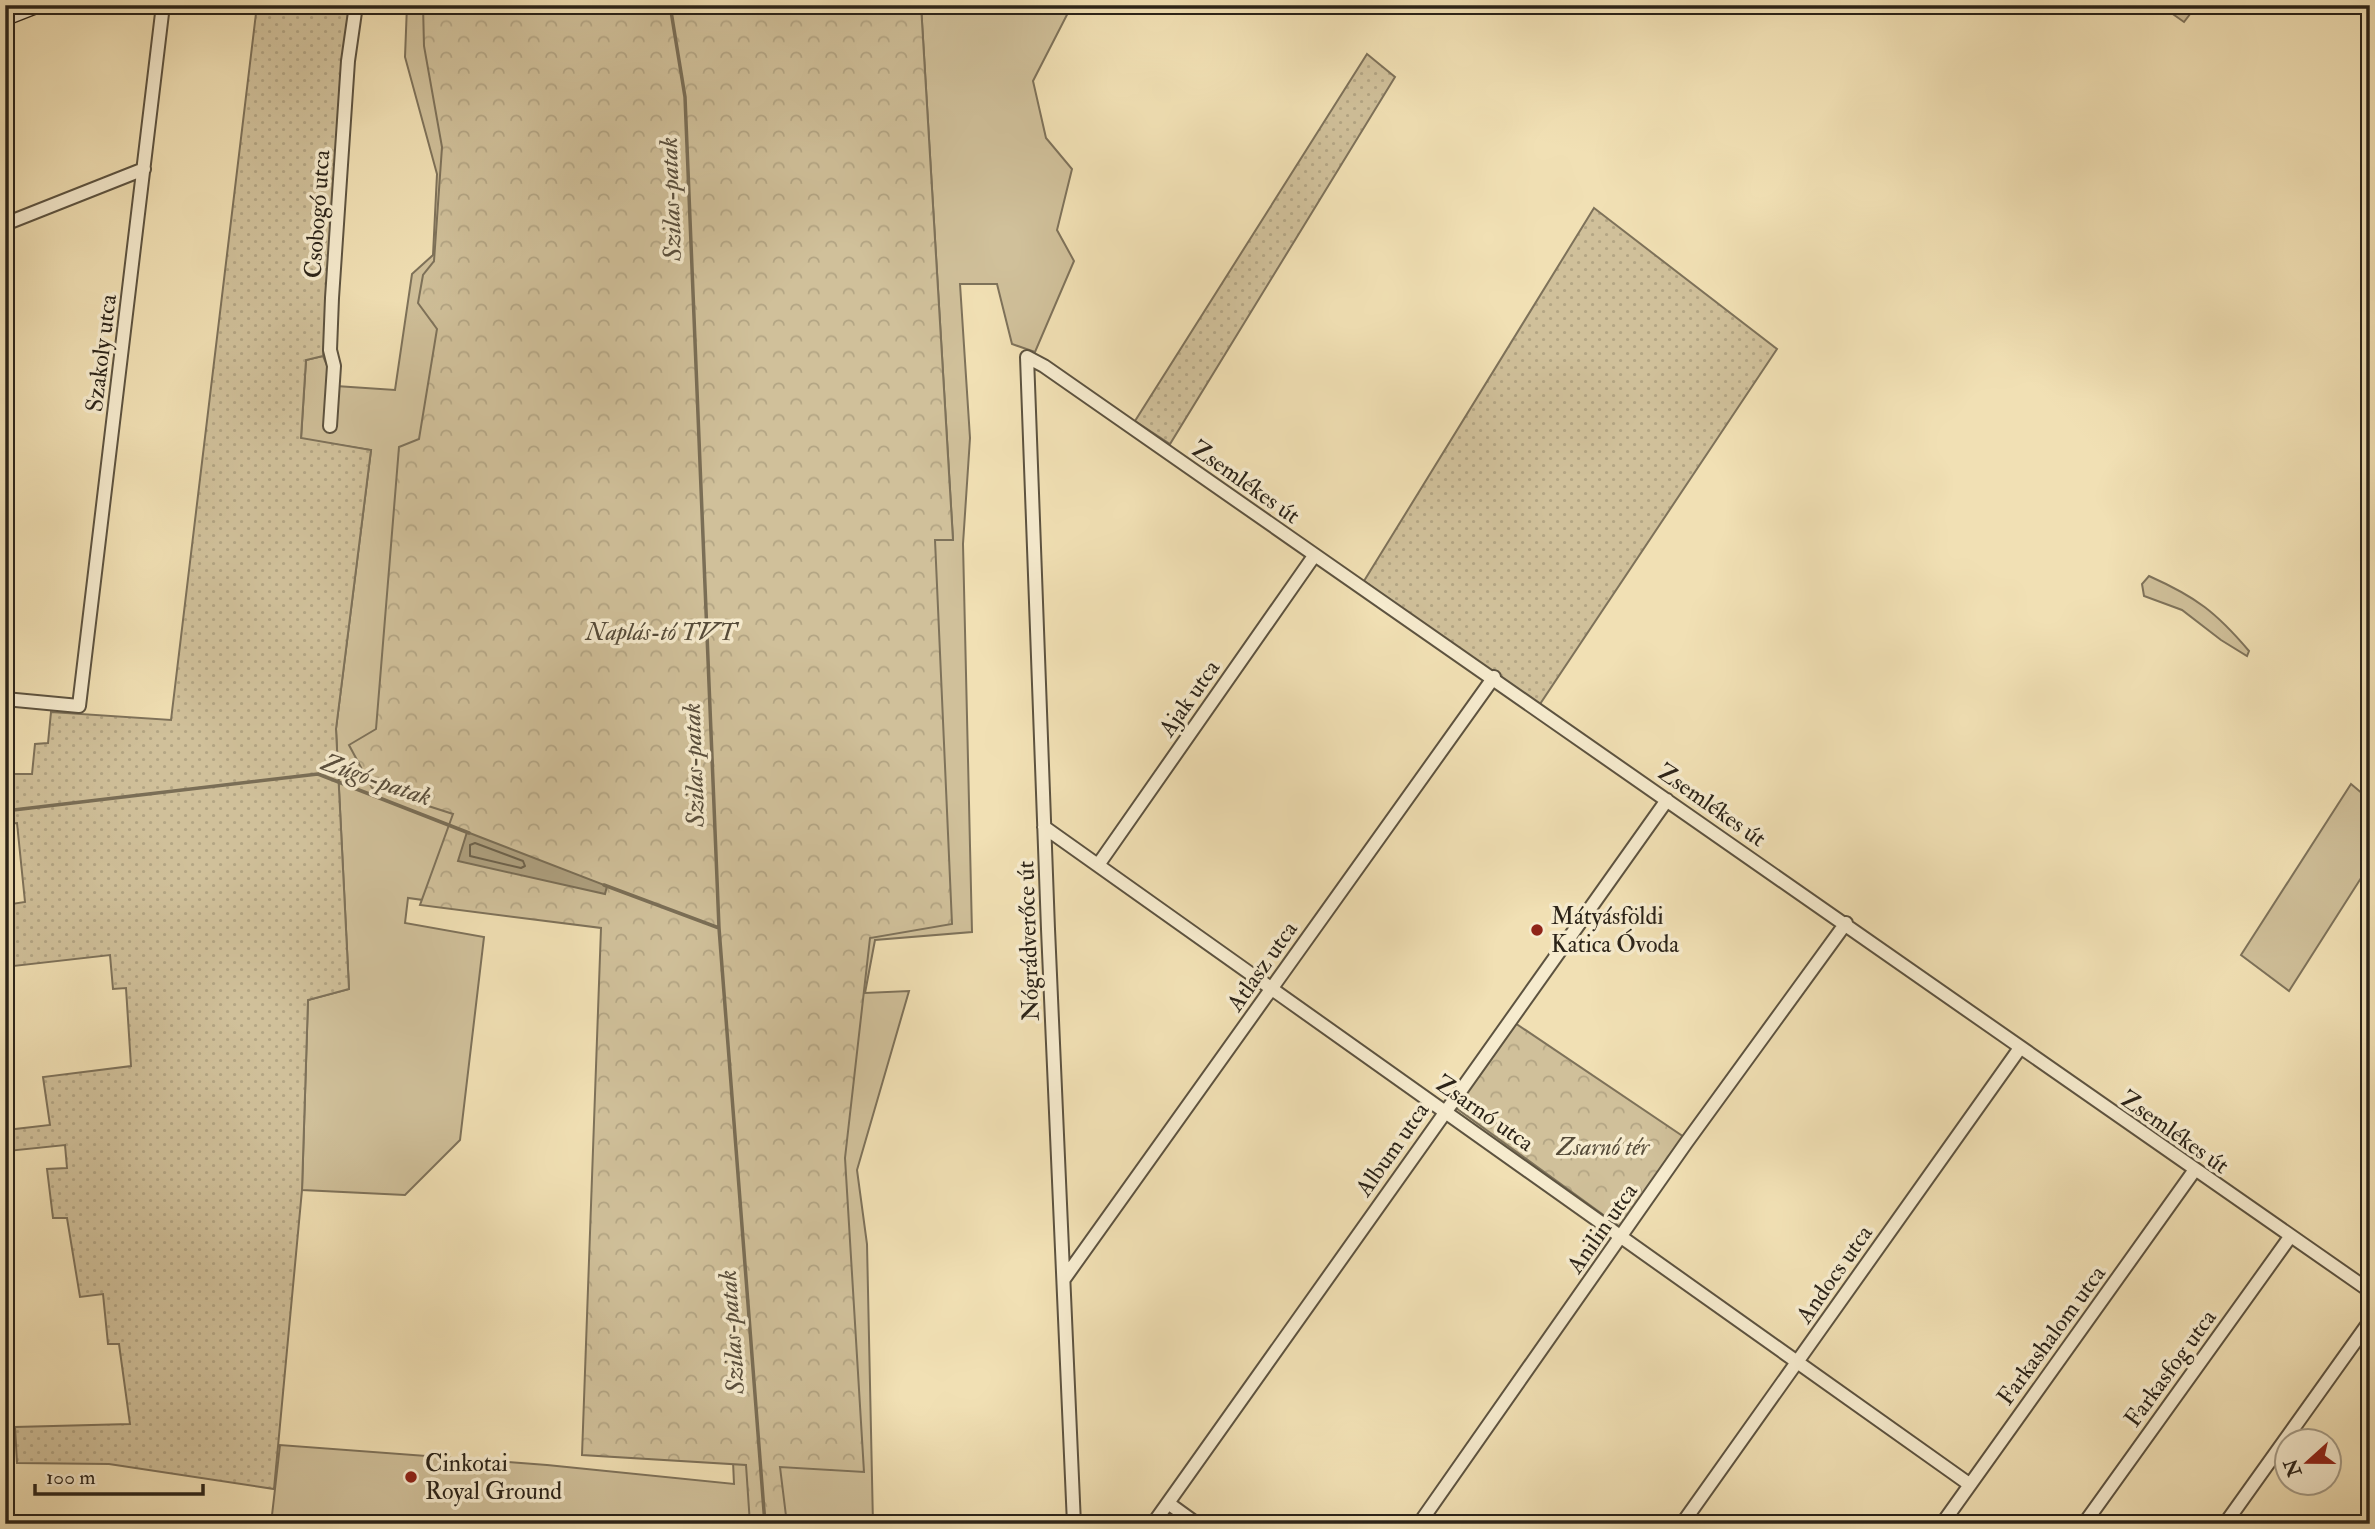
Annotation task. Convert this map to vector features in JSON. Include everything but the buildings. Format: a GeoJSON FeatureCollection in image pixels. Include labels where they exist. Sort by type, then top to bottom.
{"type":"FeatureCollection","features":[{"type":"Feature","properties":{"kind":"main road"},"geometry":{"type":"LineString","coordinates":[[5,16],[33,5]]}},
{"type":"Feature","properties":{"kind":"street","name":"Szakoly utca"},"geometry":{"type":"LineString","coordinates":[[5,699],[79,706],[163,5]]}},
{"type":"Feature","properties":{"kind":"street","name":"Csobogó utca"},"geometry":{"type":"LineString","coordinates":[[330,426],[332,298],[348,61],[356,5]]}},
{"type":"Feature","properties":{"kind":"street"},"geometry":{"type":"LineString","coordinates":[[5,225],[144,169]]}},
{"type":"Feature","properties":{"kind":"street","name":"Zsemlékes út"},"geometry":{"type":"LineString","coordinates":[[1027,357],[1077,388],[1314,556],[1494,677],[2370,1292]]}},
{"type":"Feature","properties":{"kind":"street","name":"Nógrádverőce út"},"geometry":{"type":"LineString","coordinates":[[1027,357],[1074,1524]]}},
{"type":"Feature","properties":{"kind":"street","name":"Ajak utca"},"geometry":{"type":"LineString","coordinates":[[1098,864],[1314,556]]}},
{"type":"Feature","properties":{"kind":"street","name":"Atlasz utca"},"geometry":{"type":"LineString","coordinates":[[1064,1279],[1494,677]]}},
{"type":"Feature","properties":{"kind":"street","name":"Album utca"},"geometry":{"type":"LineString","coordinates":[[1153,1524],[1667,800]]}},
{"type":"Feature","properties":{"kind":"street","name":"Zsarnó utca"},"geometry":{"type":"LineString","coordinates":[[1044,827],[1969,1484]]}},
{"type":"Feature","properties":{"kind":"street","name":"Anilin utca"},"geometry":{"type":"LineString","coordinates":[[1419,1524],[1846,923]]}},
{"type":"Feature","properties":{"kind":"street","name":"Andocs utca"},"geometry":{"type":"LineString","coordinates":[[1682,1524],[2020,1048]]}},
{"type":"Feature","properties":{"kind":"street","name":"Farkashalom utca"},"geometry":{"type":"LineString","coordinates":[[1942,1524],[2194,1171]]}},
{"type":"Feature","properties":{"kind":"street","name":"Farkasfog utca"},"geometry":{"type":"LineString","coordinates":[[2084,1524],[2290,1237]]}},
{"type":"Feature","properties":{"kind":"street"},"geometry":{"type":"LineString","coordinates":[[2225,1524],[2370,1321]]}},
{"type":"Feature","properties":{"kind":"street"},"geometry":{"type":"LineString","coordinates":[[1168,1503],[1197,1524]]}},
{"type":"Feature","properties":{"kind":"street"},"geometry":{"type":"LineString","coordinates":[[2365,1524],[2370,1517]]}},
{"type":"Feature","properties":{"kind":"green space"},"geometry":{"type":"Polygon","coordinates":[[[257,5],[352,5],[323,356],[306,360],[301,438],[371,450],[336,729],[349,989],[308,1000],[302,1190],[274,1489],[109,1464],[17,1463],[15,1427],[130,1424],[119,1344],[108,1344],[103,1294],[80,1297],[67,1218],[53,1218],[47,1169],[67,1168],[65,1145],[8,1151],[7,1130],[50,1125],[43,1077],[131,1066],[126,988],[113,989],[110,955],[5,967],[5,905],[25,902],[17,823],[5,824],[5,774],[32,774],[35,744],[48,743],[51,712],[171,720],[257,5]]]}},
{"type":"Feature","properties":{"kind":"green space"},"geometry":{"type":"Polygon","coordinates":[[[407,5],[512,5],[532,915],[408,898],[405,923],[484,937],[460,1140],[405,1195],[302,1190],[308,1000],[349,989],[336,729],[371,450],[301,439],[306,360],[323,356],[336,386],[395,390],[412,274],[433,255],[437,174],[405,57],[407,5]]]}},
{"type":"Feature","properties":{"kind":"green space","name":"Naplás-tó TVT"},"geometry":{"type":"Polygon","coordinates":[[[423,5],[921,5],[953,540],[935,540],[952,924],[870,938],[845,1158],[864,1472],[780,1467],[787,1524],[750,1524],[746,1465],[582,1455],[601,928],[420,905],[453,814],[372,788],[349,745],[376,729],[399,447],[419,439],[437,329],[418,303],[423,275],[434,261],[442,147],[424,46],[423,5]]]}},
{"type":"Feature","properties":{"kind":"green space"},"geometry":{"type":"Polygon","coordinates":[[[921,5],[1072,5],[1033,81],[1046,138],[1072,169],[1057,230],[1074,261],[1035,352],[1012,344],[997,284],[960,284],[970,438],[963,544],[972,932],[875,940],[865,993],[909,991],[857,1170],[867,1244],[873,1524],[271,1524],[280,1445],[547,1465],[734,1484],[709,908],[929,540],[953,539],[921,5]]]}},
{"type":"Feature","properties":{"kind":"green space"},"geometry":{"type":"Polygon","coordinates":[[[2160,5],[2197,5],[2184,22],[2160,5]]]}},
{"type":"Feature","properties":{"kind":"green space"},"geometry":{"type":"Polygon","coordinates":[[[1367,54],[1395,77],[1170,444],[1135,421],[1367,54]]]}},
{"type":"Feature","properties":{"kind":"green space"},"geometry":{"type":"Polygon","coordinates":[[[1594,208],[1777,349],[1538,707],[1364,581],[1594,208]]]}},
{"type":"Feature","properties":{"kind":"green space"},"geometry":{"type":"Polygon","coordinates":[[[2149,576],[2180,591],[2204,607],[2249,651],[2247,656],[2182,610],[2144,596],[2142,584],[2149,576]]]}},
{"type":"Feature","properties":{"kind":"green space"},"geometry":{"type":"Polygon","coordinates":[[[2351,784],[2370,800],[2370,864],[2289,991],[2241,955],[2351,784]]]}},
{"type":"Feature","properties":{"kind":"green space","name":"Zsarnó tér"},"geometry":{"type":"Polygon","coordinates":[[[1515,1023],[1684,1137],[1620,1227],[1456,1108],[1515,1023]]]}},
{"type":"Feature","properties":{"kind":"water"},"geometry":{"type":"Polygon","coordinates":[[[467,832],[607,886],[605,894],[458,861],[467,832]]]}},
{"type":"Feature","properties":{"kind":"waterway","name":"Szilas-patak"},"geometry":{"type":"LineString","coordinates":[[670,5],[685,97],[719,928],[765,1524]]}},
{"type":"Feature","properties":{"kind":"waterway","name":"Zúgó-patak"},"geometry":{"type":"LineString","coordinates":[[5,811],[318,774],[469,833]]}},
{"type":"Feature","properties":{"kind":"waterway","name":"Zúgó-patak"},"geometry":{"type":"LineString","coordinates":[[604,885],[719,928]]}},
{"type":"Feature","properties":{"kind":"place","name":"Mátyásföldi Katica Óvoda"},"geometry":{"type":"Point","coordinates":[1537,930]}},
{"type":"Feature","properties":{"kind":"place","name":"Cinkotai Royal Ground"},"geometry":{"type":"Point","coordinates":[411,1477]}}]}
